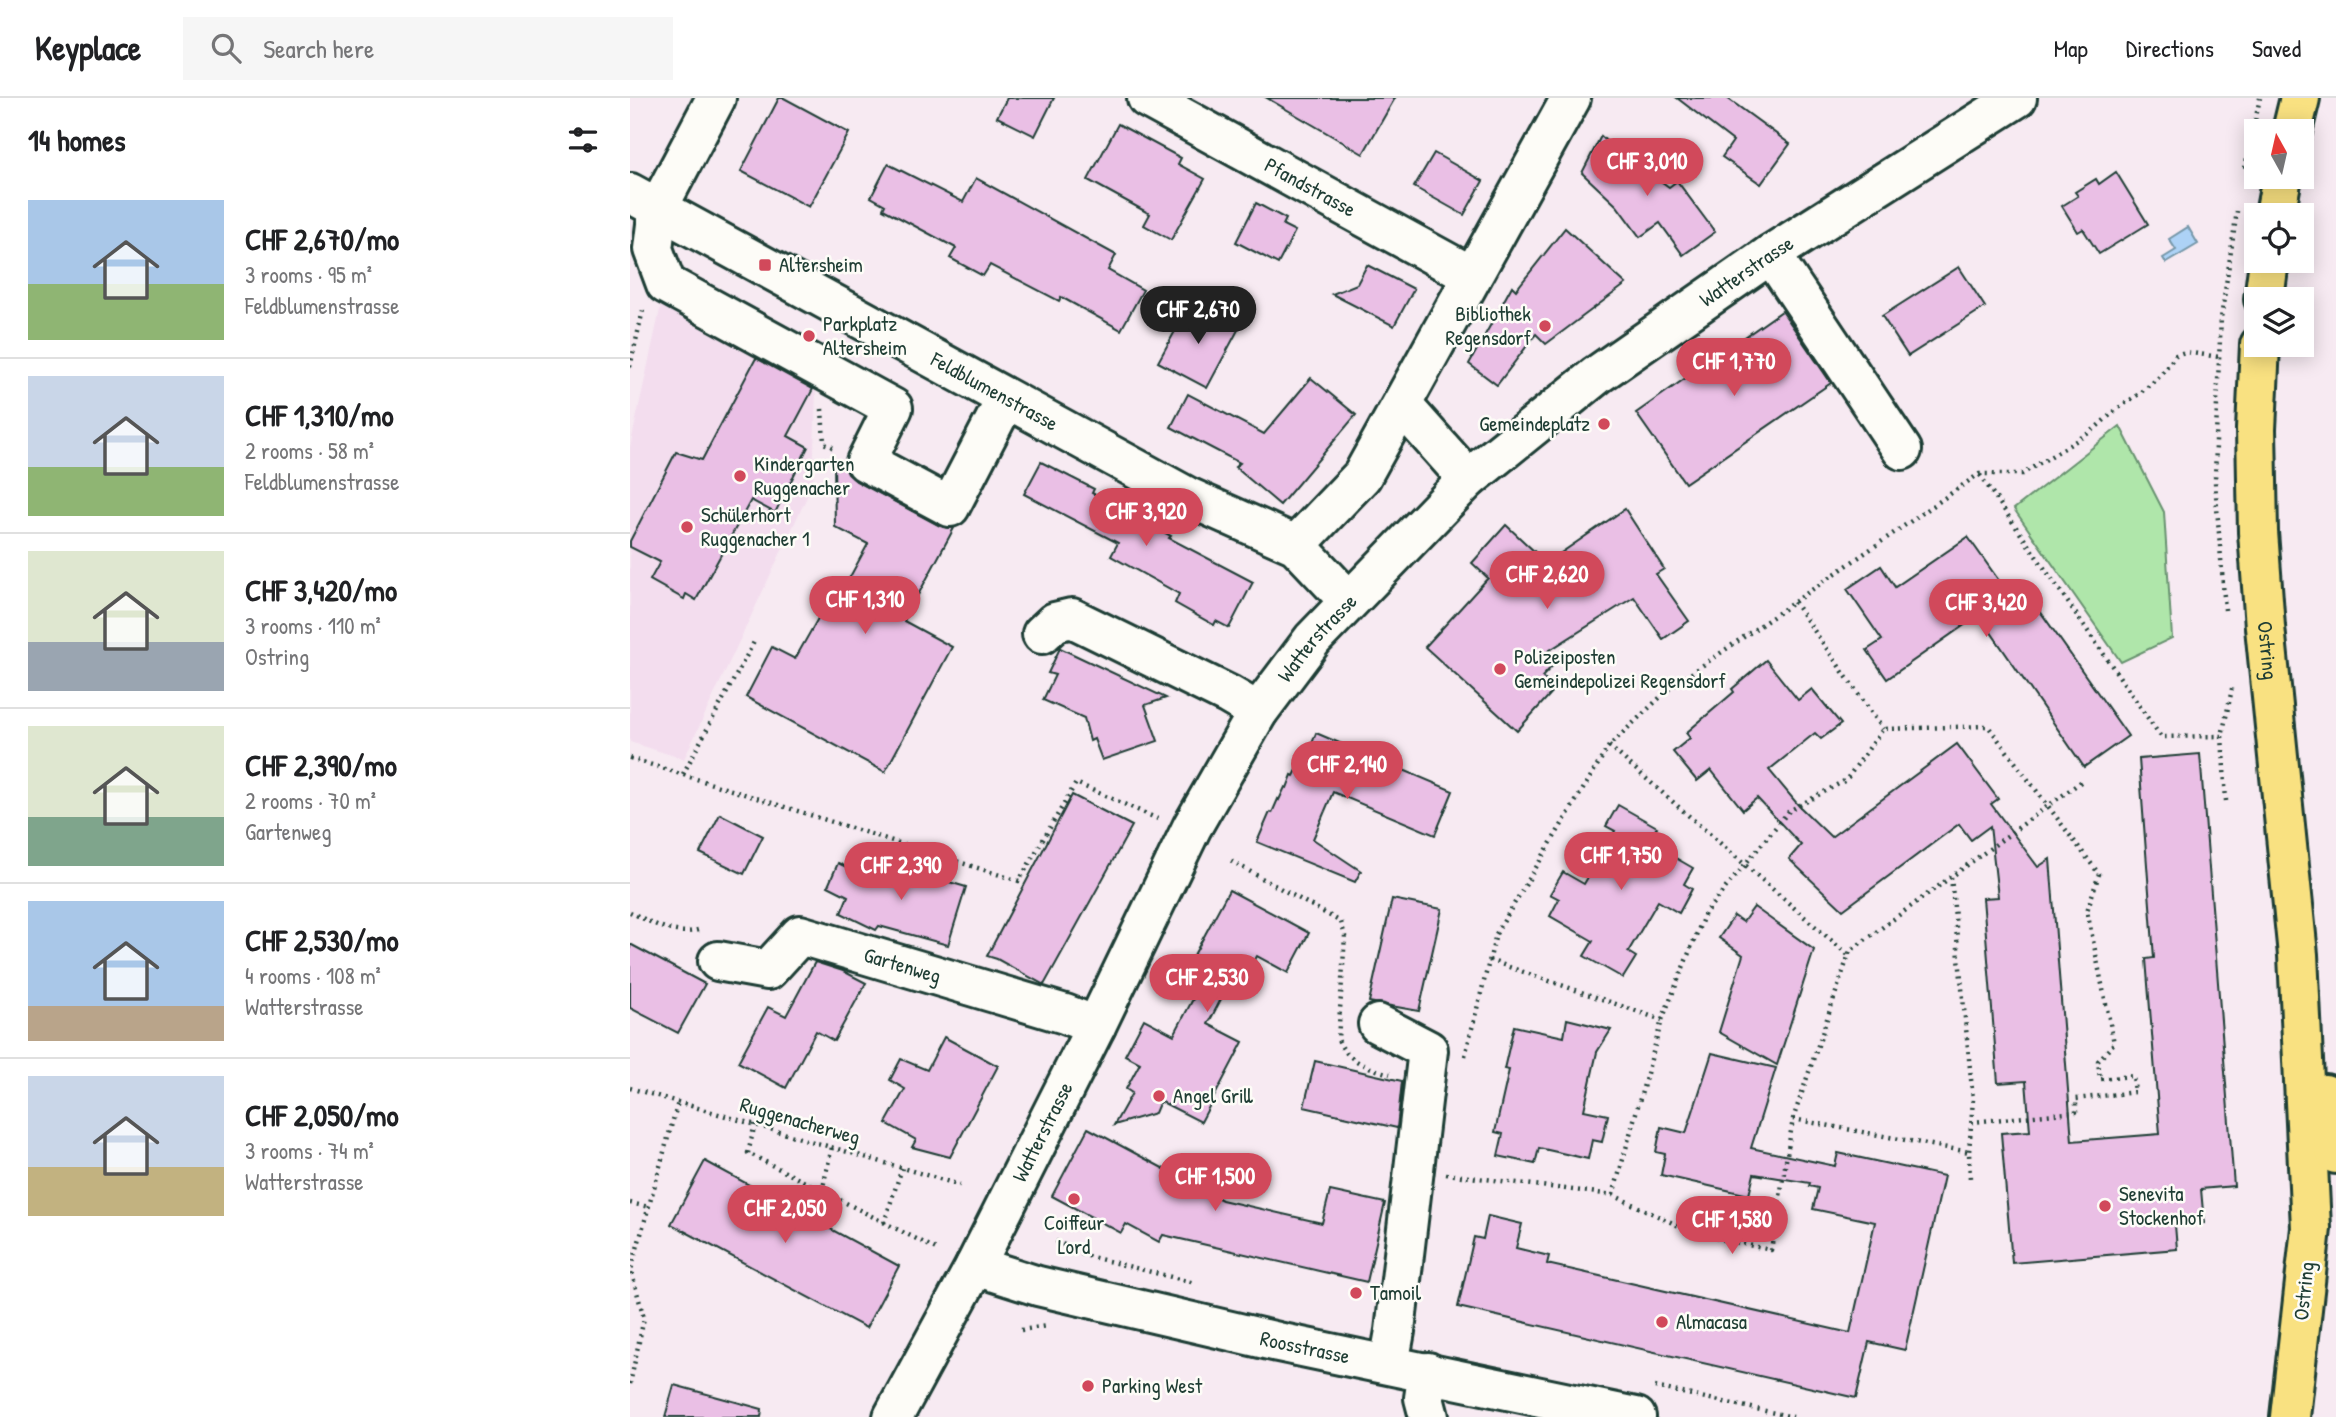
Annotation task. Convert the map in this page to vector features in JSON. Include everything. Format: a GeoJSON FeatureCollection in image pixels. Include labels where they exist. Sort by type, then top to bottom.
{"type":"FeatureCollection","features":[{"type":"Feature","properties":{"kind":"main road"},"geometry":{"type":"LineString","coordinates":[[2295,119],[2300,98]]}},
{"type":"Feature","properties":{"kind":"main road","name":"Ostring"},"geometry":{"type":"LineString","coordinates":[[2260,357],[2256,441],[2258,532],[2298,955],[2311,1228],[2290,1417]]}},
{"type":"Feature","properties":{"kind":"main road","name":"Ostring"},"geometry":{"type":"LineString","coordinates":[[2298,955],[2336,1154]]}},
{"type":"Feature","properties":{"kind":"street"},"geometry":{"type":"LineString","coordinates":[[716,98],[644,201],[653,249],[666,284],[893,408],[866,462],[950,507],[1006,399]]}},
{"type":"Feature","properties":{"kind":"street","name":"Pfandstrasse"},"geometry":{"type":"LineString","coordinates":[[1147,98],[1472,276]]}},
{"type":"Feature","properties":{"kind":"street"},"geometry":{"type":"LineString","coordinates":[[1296,545],[1362,476],[1571,98]]}},
{"type":"Feature","properties":{"kind":"street","name":"Watterstrasse"},"geometry":{"type":"LineString","coordinates":[[893,1417],[975,1266],[1096,1026],[1192,827],[1258,712],[1313,639],[1468,479],[1597,375],[1771,254],[2017,98]]}},
{"type":"Feature","properties":{"kind":"street","name":"Feldblumenstrasse"},"geometry":{"type":"LineString","coordinates":[[644,201],[1186,495],[1296,545],[1348,600]]}},
{"type":"Feature","properties":{"kind":"street"},"geometry":{"type":"LineString","coordinates":[[1771,254],[1902,450]]}},
{"type":"Feature","properties":{"kind":"street"},"geometry":{"type":"LineString","coordinates":[[1402,405],[1468,479]]}},
{"type":"Feature","properties":{"kind":"street"},"geometry":{"type":"LineString","coordinates":[[1042,634],[1055,622],[1072,618],[1230,695],[1258,712]]}},
{"type":"Feature","properties":{"kind":"street","name":"Gartenweg"},"geometry":{"type":"LineString","coordinates":[[718,961],[768,970],[800,935],[1065,1014],[1096,1026]]}},
{"type":"Feature","properties":{"kind":"street"},"geometry":{"type":"LineString","coordinates":[[1378,1024],[1428,1050],[1389,1364]]}},
{"type":"Feature","properties":{"kind":"street","name":"Roosstrasse"},"geometry":{"type":"LineString","coordinates":[[975,1266],[1038,1286],[1278,1342],[1636,1417]]}},
{"type":"Feature","properties":{"kind":"street"},"geometry":{"type":"LineString","coordinates":[[1428,1372],[1424,1398],[1429,1417]]}},
{"type":"Feature","properties":{"kind":"path"},"geometry":{"type":"LineString","coordinates":[[1464,1058],[1496,934],[1609,746],[1670,688],[1979,474],[2022,474],[2092,430],[2158,378],[2176,355],[2185,352],[2219,357]]}},
{"type":"Feature","properties":{"kind":"path"},"geometry":{"type":"LineString","coordinates":[[1979,474],[2161,737],[2222,736]]}},
{"type":"Feature","properties":{"kind":"path"},"geometry":{"type":"LineString","coordinates":[[1794,602],[1883,729]]}},
{"type":"Feature","properties":{"kind":"path"},"geometry":{"type":"LineString","coordinates":[[683,774],[754,642]]}},
{"type":"Feature","properties":{"kind":"path"},"geometry":{"type":"LineString","coordinates":[[1883,729],[1988,726],[2099,874],[2087,911],[2114,1043],[2098,1061],[2100,1079],[2133,1076],[2135,1093],[2076,1099],[2076,1112],[1972,1122]]}},
{"type":"Feature","properties":{"kind":"path"},"geometry":{"type":"LineString","coordinates":[[1613,1195],[1662,1020],[1705,913],[1788,811],[1846,780],[1883,729]]}},
{"type":"Feature","properties":{"kind":"path"},"geometry":{"type":"LineString","coordinates":[[1609,746],[1848,956]]}},
{"type":"Feature","properties":{"kind":"path"},"geometry":{"type":"LineString","coordinates":[[630,758],[1019,881],[1076,783],[1167,823]]}},
{"type":"Feature","properties":{"kind":"path"},"geometry":{"type":"LineString","coordinates":[[1442,1173],[1613,1195],[1694,1233],[1771,1250],[1793,1119],[1850,951],[2082,781]]}},
{"type":"Feature","properties":{"kind":"path"},"geometry":{"type":"LineString","coordinates":[[1230,862],[1340,922],[1345,936],[1338,1039],[1342,1049],[1364,1066],[1424,1083]]}},
{"type":"Feature","properties":{"kind":"path"},"geometry":{"type":"LineString","coordinates":[[1951,877],[1973,1099],[1970,1180]]}},
{"type":"Feature","properties":{"kind":"path"},"geometry":{"type":"LineString","coordinates":[[1489,960],[1662,1020]]}},
{"type":"Feature","properties":{"kind":"path","name":"Ruggenacherweg"},"geometry":{"type":"LineString","coordinates":[[630,1088],[960,1185]]}},
{"type":"Feature","properties":{"kind":"path"},"geometry":{"type":"LineString","coordinates":[[630,1384],[643,1318],[631,1270],[678,1102]]}},
{"type":"Feature","properties":{"kind":"path"},"geometry":{"type":"LineString","coordinates":[[1793,1119],[1969,1152]]}},
{"type":"Feature","properties":{"kind":"path"},"geometry":{"type":"LineString","coordinates":[[755,1125],[748,1153],[938,1251]]}},
{"type":"Feature","properties":{"kind":"path"},"geometry":{"type":"LineString","coordinates":[[822,1191],[832,1147]]}},
{"type":"Feature","properties":{"kind":"path"},"geometry":{"type":"LineString","coordinates":[[884,1223],[902,1168]]}},
{"type":"Feature","properties":{"kind":"path"},"geometry":{"type":"LineString","coordinates":[[630,1203],[649,1207]]}},
{"type":"Feature","properties":{"kind":"shaded area"},"geometry":{"type":"Polygon","coordinates":[[[661,305],[816,387],[813,484],[684,759],[630,742],[630,447],[661,305]]]}},
{"type":"Feature","properties":{"kind":"green space"},"geometry":{"type":"Polygon","coordinates":[[[2120,426],[2164,512],[2172,638],[2121,662],[2014,509],[2120,426]]]}},
{"type":"Feature","properties":{"kind":"water"},"geometry":{"type":"Polygon","coordinates":[[[2188,227],[2198,244],[2166,263],[2163,258],[2176,250],[2169,239],[2188,227]]]}},
{"type":"Feature","properties":{"kind":"building"},"geometry":{"type":"Polygon","coordinates":[[[779,98],[784,98],[849,133],[809,207],[741,171],[779,98]]]}},
{"type":"Feature","properties":{"kind":"building"},"geometry":{"type":"Polygon","coordinates":[[[1007,98],[1054,98],[1035,136],[997,117],[1007,98]]]}},
{"type":"Feature","properties":{"kind":"building"},"geometry":{"type":"Polygon","coordinates":[[[1267,98],[1395,98],[1363,154],[1267,98]]]}},
{"type":"Feature","properties":{"kind":"building"},"geometry":{"type":"Polygon","coordinates":[[[1677,98],[1727,98],[1790,144],[1761,184],[1722,157],[1733,141],[1677,98]]]}},
{"type":"Feature","properties":{"kind":"building"},"geometry":{"type":"Polygon","coordinates":[[[1118,124],[1181,158],[1178,164],[1205,179],[1171,240],[1144,225],[1150,214],[1088,180],[1118,124]]]}},
{"type":"Feature","properties":{"kind":"building"},"geometry":{"type":"Polygon","coordinates":[[[1601,136],[1626,160],[1628,157],[1669,187],[1677,181],[1715,232],[1683,255],[1660,223],[1640,237],[1617,206],[1582,173],[1601,136]]]}},
{"type":"Feature","properties":{"kind":"building"},"geometry":{"type":"Polygon","coordinates":[[[1434,153],[1483,181],[1464,215],[1414,187],[1434,153]]]}},
{"type":"Feature","properties":{"kind":"building"},"geometry":{"type":"Polygon","coordinates":[[[888,164],[963,202],[976,178],[1116,255],[1108,270],[1143,290],[1121,330],[1061,297],[1059,301],[990,265],[983,276],[950,258],[956,248],[883,209],[885,205],[871,197],[888,164]]]}},
{"type":"Feature","properties":{"kind":"building"},"geometry":{"type":"Polygon","coordinates":[[[2116,172],[2148,224],[2099,254],[2083,229],[2078,232],[2062,206],[2078,196],[2075,192],[2096,179],[2099,184],[2116,172]]]}},
{"type":"Feature","properties":{"kind":"building"},"geometry":{"type":"Polygon","coordinates":[[[1256,203],[1286,219],[1283,225],[1295,231],[1278,264],[1236,242],[1256,203]]]}},
{"type":"Feature","properties":{"kind":"building"},"geometry":{"type":"Polygon","coordinates":[[[1565,228],[1626,284],[1546,344],[1536,334],[1497,385],[1469,364],[1512,286],[1516,290],[1565,228]]]}},
{"type":"Feature","properties":{"kind":"building"},"geometry":{"type":"Polygon","coordinates":[[[1367,265],[1414,289],[1394,326],[1332,294],[1357,284],[1367,265]]]}},
{"type":"Feature","properties":{"kind":"building"},"geometry":{"type":"Polygon","coordinates":[[[1959,267],[1985,307],[1908,356],[1882,316],[1959,267]]]}},
{"type":"Feature","properties":{"kind":"building"},"geometry":{"type":"Polygon","coordinates":[[[1190,304],[1238,330],[1207,388],[1158,362],[1190,304]]]}},
{"type":"Feature","properties":{"kind":"building"},"geometry":{"type":"Polygon","coordinates":[[[1782,311],[1831,383],[1685,483],[1636,413],[1710,361],[1716,366],[1728,355],[1725,351],[1782,311]]]}},
{"type":"Feature","properties":{"kind":"building","name":"Schülerhort Ruggenacher 1"},"geometry":{"type":"Polygon","coordinates":[[[756,358],[813,389],[788,436],[808,447],[775,513],[751,500],[696,600],[686,594],[684,599],[650,580],[660,562],[630,547],[630,541],[676,452],[702,460],[756,358]]]}},
{"type":"Feature","properties":{"kind":"building"},"geometry":{"type":"Polygon","coordinates":[[[1311,378],[1356,415],[1280,505],[1235,467],[1240,463],[1171,427],[1188,394],[1264,434],[1311,378]]]}},
{"type":"Feature","properties":{"kind":"building"},"geometry":{"type":"Polygon","coordinates":[[[834,461],[845,467],[856,481],[940,526],[954,528],[904,621],[952,647],[885,772],[746,697],[772,647],[795,659],[821,613],[828,617],[868,544],[835,527],[834,461]]]}},
{"type":"Feature","properties":{"kind":"building"},"geometry":{"type":"Polygon","coordinates":[[[1041,462],[1094,489],[1092,493],[1171,536],[1169,538],[1253,582],[1229,628],[1216,621],[1214,625],[1175,603],[1179,594],[1111,556],[1118,543],[1024,494],[1041,462]]]}},
{"type":"Feature","properties":{"kind":"building"},"geometry":{"type":"Polygon","coordinates":[[[1625,509],[1664,569],[1656,574],[1689,621],[1663,639],[1634,597],[1547,652],[1557,661],[1542,677],[1555,689],[1517,731],[1425,647],[1488,578],[1472,563],[1506,525],[1549,565],[1558,555],[1625,509]]]}},
{"type":"Feature","properties":{"kind":"building"},"geometry":{"type":"Polygon","coordinates":[[[1968,537],[2017,606],[2030,597],[2128,736],[2084,767],[1979,615],[1887,679],[1867,650],[1882,640],[1847,589],[1881,566],[1895,587],[1968,537]]]}},
{"type":"Feature","properties":{"kind":"building"},"geometry":{"type":"Polygon","coordinates":[[[1060,648],[1166,698],[1145,705],[1158,741],[1102,760],[1094,739],[1090,741],[1084,718],[1043,700],[1055,675],[1048,673],[1060,648]]]}},
{"type":"Feature","properties":{"kind":"building"},"geometry":{"type":"Polygon","coordinates":[[[1766,660],[1798,700],[1812,689],[1841,724],[1821,739],[1815,733],[1769,770],[1799,806],[1831,837],[1957,744],[1998,799],[1991,804],[2038,867],[2050,859],[2072,1141],[2160,1134],[2146,959],[2154,958],[2139,759],[2200,754],[2234,1186],[2201,1189],[2204,1223],[2175,1225],[2177,1249],[2012,1263],[2001,1133],[2030,1131],[2026,1081],[1998,1083],[1983,898],[1998,897],[1990,826],[1971,840],[1959,824],[1843,910],[1789,859],[1801,845],[1757,798],[1743,810],[1711,770],[1697,781],[1673,752],[1690,738],[1686,733],[1766,660]]]}},
{"type":"Feature","properties":{"kind":"building"},"geometry":{"type":"Polygon","coordinates":[[[1316,733],[1453,791],[1435,835],[1333,792],[1313,839],[1361,871],[1355,882],[1257,842],[1270,812],[1272,813],[1285,787],[1287,788],[1308,748],[1310,749],[1316,733]]]}},
{"type":"Feature","properties":{"kind":"building"},"geometry":{"type":"Polygon","coordinates":[[[1072,795],[1132,826],[1044,985],[987,956],[1072,795]]]}},
{"type":"Feature","properties":{"kind":"building"},"geometry":{"type":"Polygon","coordinates":[[[1618,805],[1657,827],[1648,842],[1693,868],[1684,884],[1692,889],[1679,913],[1658,901],[1628,952],[1636,957],[1623,978],[1584,956],[1593,941],[1550,916],[1559,899],[1550,894],[1563,872],[1584,884],[1615,831],[1606,826],[1618,805]]]}},
{"type":"Feature","properties":{"kind":"building"},"geometry":{"type":"Polygon","coordinates":[[[720,814],[763,836],[744,874],[700,853],[720,814]]]}},
{"type":"Feature","properties":{"kind":"building"},"geometry":{"type":"Polygon","coordinates":[[[838,863],[880,883],[888,864],[966,887],[948,945],[879,926],[876,930],[841,913],[848,896],[828,886],[838,863]]]}},
{"type":"Feature","properties":{"kind":"building"},"geometry":{"type":"Polygon","coordinates":[[[1229,890],[1309,933],[1288,973],[1257,956],[1243,982],[1233,976],[1208,1024],[1243,1042],[1201,1122],[1160,1101],[1155,1113],[1114,1125],[1132,1093],[1126,1089],[1140,1063],[1125,1055],[1144,1019],[1174,1035],[1211,965],[1194,955],[1229,890]]]}},
{"type":"Feature","properties":{"kind":"building"},"geometry":{"type":"Polygon","coordinates":[[[1392,899],[1442,909],[1419,1011],[1369,1002],[1392,899]]]}},
{"type":"Feature","properties":{"kind":"building"},"geometry":{"type":"Polygon","coordinates":[[[1754,907],[1814,950],[1777,1065],[1719,1032],[1743,955],[1719,938],[1734,916],[1743,922],[1754,907]]]}},
{"type":"Feature","properties":{"kind":"building"},"geometry":{"type":"Polygon","coordinates":[[[630,944],[705,984],[678,1033],[630,1008],[630,944]]]}},
{"type":"Feature","properties":{"kind":"building"},"geometry":{"type":"Polygon","coordinates":[[[815,962],[843,971],[866,983],[834,1041],[816,1031],[786,1088],[738,1062],[768,1007],[786,1016],[815,962]]]}},
{"type":"Feature","properties":{"kind":"building"},"geometry":{"type":"Polygon","coordinates":[[[1567,1019],[1611,1030],[1597,1052],[1584,1110],[1608,1115],[1602,1142],[1592,1140],[1588,1159],[1539,1148],[1535,1164],[1498,1156],[1503,1134],[1495,1132],[1509,1070],[1504,1069],[1514,1026],[1564,1037],[1567,1019]]]}},
{"type":"Feature","properties":{"kind":"building"},"geometry":{"type":"Polygon","coordinates":[[[944,1037],[998,1066],[950,1157],[912,1147],[916,1140],[886,1123],[905,1089],[890,1080],[901,1059],[927,1070],[944,1037]]]}},
{"type":"Feature","properties":{"kind":"building"},"geometry":{"type":"Polygon","coordinates":[[[1712,1053],[1776,1068],[1751,1148],[1835,1166],[1838,1153],[1944,1176],[1905,1350],[1869,1342],[1856,1398],[1458,1307],[1474,1237],[1483,1239],[1488,1216],[1522,1224],[1516,1248],[1549,1256],[1547,1264],[1850,1333],[1875,1222],[1813,1209],[1818,1188],[1809,1186],[1810,1183],[1754,1174],[1749,1195],[1661,1175],[1665,1154],[1656,1152],[1661,1127],[1686,1133],[1712,1053]]]}},
{"type":"Feature","properties":{"kind":"building"},"geometry":{"type":"Polygon","coordinates":[[[1315,1061],[1402,1081],[1397,1128],[1304,1107],[1315,1061]]]}},
{"type":"Feature","properties":{"kind":"building"},"geometry":{"type":"Polygon","coordinates":[[[1088,1128],[1222,1200],[1322,1223],[1330,1191],[1385,1203],[1367,1282],[1163,1235],[1159,1242],[1126,1224],[1121,1233],[1052,1196],[1088,1128]]]}},
{"type":"Feature","properties":{"kind":"building"},"geometry":{"type":"Polygon","coordinates":[[[705,1161],[899,1266],[866,1328],[671,1224],[705,1161]]]}},
{"type":"Feature","properties":{"kind":"building"},"geometry":{"type":"Polygon","coordinates":[[[674,1385],[762,1409],[761,1417],[665,1417],[674,1385]]]}},
{"type":"Feature","properties":{"kind":"place","name":"Altersheim"},"geometry":{"type":"Point","coordinates":[765,265]}},
{"type":"Feature","properties":{"kind":"place","name":"Bibliothek Regensdorf"},"geometry":{"type":"Point","coordinates":[1545,326]}},
{"type":"Feature","properties":{"kind":"place","name":"Parkplatz Altersheim"},"geometry":{"type":"Point","coordinates":[809,336]}},
{"type":"Feature","properties":{"kind":"place","name":"Gemeindeplatz"},"geometry":{"type":"Point","coordinates":[1604,424]}},
{"type":"Feature","properties":{"kind":"place","name":"Kindergarten Ruggenacher"},"geometry":{"type":"Point","coordinates":[740,476]}},
{"type":"Feature","properties":{"kind":"place","name":"Schülerhort Ruggenacher 1"},"geometry":{"type":"Point","coordinates":[687,527]}},
{"type":"Feature","properties":{"kind":"place","name":"Polizeiposten Gemeindepolizei Regensdorf"},"geometry":{"type":"Point","coordinates":[1500,669]}},
{"type":"Feature","properties":{"kind":"place","name":"Angel Grill"},"geometry":{"type":"Point","coordinates":[1159,1096]}},
{"type":"Feature","properties":{"kind":"place","name":"Coiffeur Lord"},"geometry":{"type":"Point","coordinates":[1074,1199]}},
{"type":"Feature","properties":{"kind":"place","name":"Senevita Stockenhof"},"geometry":{"type":"Point","coordinates":[2105,1206]}},
{"type":"Feature","properties":{"kind":"place","name":"Tamoil"},"geometry":{"type":"Point","coordinates":[1356,1293]}},
{"type":"Feature","properties":{"kind":"place","name":"Almacasa"},"geometry":{"type":"Point","coordinates":[1662,1322]}},
{"type":"Feature","properties":{"kind":"place","name":"Parking West"},"geometry":{"type":"Point","coordinates":[1088,1386]}}]}
